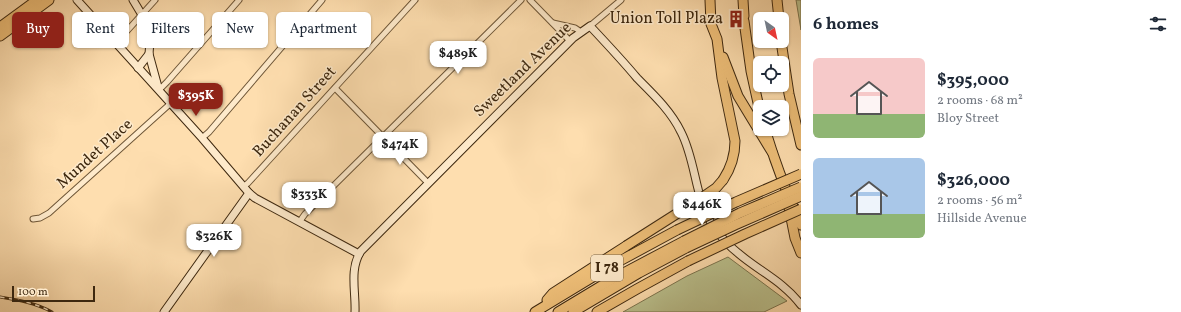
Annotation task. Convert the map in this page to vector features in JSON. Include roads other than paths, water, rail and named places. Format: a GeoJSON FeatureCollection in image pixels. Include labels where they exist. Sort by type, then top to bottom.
{"type":"FeatureCollection","features":[{"type":"Feature","properties":{"kind":"highway"},"geometry":{"type":"LineString","coordinates":[[710,0],[711,24],[738,96],[772,152]]}},
{"type":"Feature","properties":{"kind":"highway"},"geometry":{"type":"LineString","coordinates":[[536,311],[553,293],[703,198],[716,188],[728,172],[732,163],[735,141],[722,78],[718,43],[716,0]]}},
{"type":"Feature","properties":{"kind":"highway"},"geometry":{"type":"LineString","coordinates":[[743,0],[751,71],[757,100]]}},
{"type":"Feature","properties":{"kind":"highway"},"geometry":{"type":"LineString","coordinates":[[777,0],[778,12]]}},
{"type":"Feature","properties":{"kind":"highway"},"geometry":{"type":"LineString","coordinates":[[0,27],[46,1]]}},
{"type":"Feature","properties":{"kind":"highway"},"geometry":{"type":"LineString","coordinates":[[0,36],[46,1]]}},
{"type":"Feature","properties":{"kind":"highway"},"geometry":{"type":"LineString","coordinates":[[782,48],[789,94],[801,145]]}},
{"type":"Feature","properties":{"kind":"highway"},"geometry":{"type":"LineString","coordinates":[[767,136],[785,189],[801,225]]}},
{"type":"Feature","properties":{"kind":"highway"},"geometry":{"type":"LineString","coordinates":[[771,186],[801,170]]}},
{"type":"Feature","properties":{"kind":"highway","name":"I 78"},"geometry":{"type":"LineString","coordinates":[[536,311],[616,263],[678,230],[771,186],[801,174]]}},
{"type":"Feature","properties":{"kind":"highway","name":"I 78"},"geometry":{"type":"LineString","coordinates":[[573,312],[740,213],[801,187]]}},
{"type":"Feature","properties":{"kind":"highway"},"geometry":{"type":"LineString","coordinates":[[785,189],[795,238],[801,253]]}},
{"type":"Feature","properties":{"kind":"highway","name":"I 78"},"geometry":{"type":"LineString","coordinates":[[558,312],[616,277],[685,245],[801,196]]}},
{"type":"Feature","properties":{"kind":"highway","name":"I 78"},"geometry":{"type":"LineString","coordinates":[[597,312],[688,261],[801,209]]}},
{"type":"Feature","properties":{"kind":"street"},"geometry":{"type":"LineString","coordinates":[[133,0],[140,12]]}},
{"type":"Feature","properties":{"kind":"street"},"geometry":{"type":"LineString","coordinates":[[145,12],[155,0]]}},
{"type":"Feature","properties":{"kind":"street"},"geometry":{"type":"LineString","coordinates":[[159,90],[239,0]]}},
{"type":"Feature","properties":{"kind":"street"},"geometry":{"type":"LineString","coordinates":[[202,138],[209,132],[322,0]]}},
{"type":"Feature","properties":{"kind":"street","name":"Buchanan Street"},"geometry":{"type":"LineString","coordinates":[[243,187],[415,0]]}},
{"type":"Feature","properties":{"kind":"street"},"geometry":{"type":"LineString","coordinates":[[300,222],[305,214],[521,0]]}},
{"type":"Feature","properties":{"kind":"street"},"geometry":{"type":"LineString","coordinates":[[530,0],[570,41]]}},
{"type":"Feature","properties":{"kind":"street"},"geometry":{"type":"LineString","coordinates":[[621,0],[590,26],[660,102],[679,127],[691,156],[696,183],[703,205],[708,218],[716,229],[733,250],[782,285],[801,305]]}},
{"type":"Feature","properties":{"kind":"street"},"geometry":{"type":"LineString","coordinates":[[79,1],[89,12]]}},
{"type":"Feature","properties":{"kind":"street"},"geometry":{"type":"LineString","coordinates":[[129,29],[137,20]]}},
{"type":"Feature","properties":{"kind":"street"},"geometry":{"type":"LineString","coordinates":[[551,21],[575,28],[582,32]]}},
{"type":"Feature","properties":{"kind":"street","name":"Sweetland Avenue"},"geometry":{"type":"LineString","coordinates":[[359,254],[366,244],[570,41],[590,26]]}},
{"type":"Feature","properties":{"kind":"street"},"geometry":{"type":"LineString","coordinates":[[120,48],[171,103],[249,193],[359,254],[356,258],[354,267],[355,312]]}},
{"type":"Feature","properties":{"kind":"street"},"geometry":{"type":"LineString","coordinates":[[150,48],[159,90]]}},
{"type":"Feature","properties":{"kind":"street"},"geometry":{"type":"LineString","coordinates":[[138,68],[150,54]]}},
{"type":"Feature","properties":{"kind":"street"},"geometry":{"type":"LineString","coordinates":[[335,88],[428,183]]}},
{"type":"Feature","properties":{"kind":"street","name":"Mundet Place"},"geometry":{"type":"LineString","coordinates":[[33,219],[40,218],[49,213],[171,103]]}},
{"type":"Feature","properties":{"kind":"street"},"geometry":{"type":"LineString","coordinates":[[164,312],[249,193]]}},
{"type":"Feature","properties":{"kind":"tunnel"},"geometry":{"type":"LineString","coordinates":[[717,19],[717,24]]}},
{"type":"Feature","properties":{"kind":"railway"},"geometry":{"type":"LineString","coordinates":[[0,297],[33,304],[52,312]]}},
{"type":"Feature","properties":{"kind":"place","name":"Union Toll Plaza"},"geometry":{"type":"Point","coordinates":[736,19]}}]}
